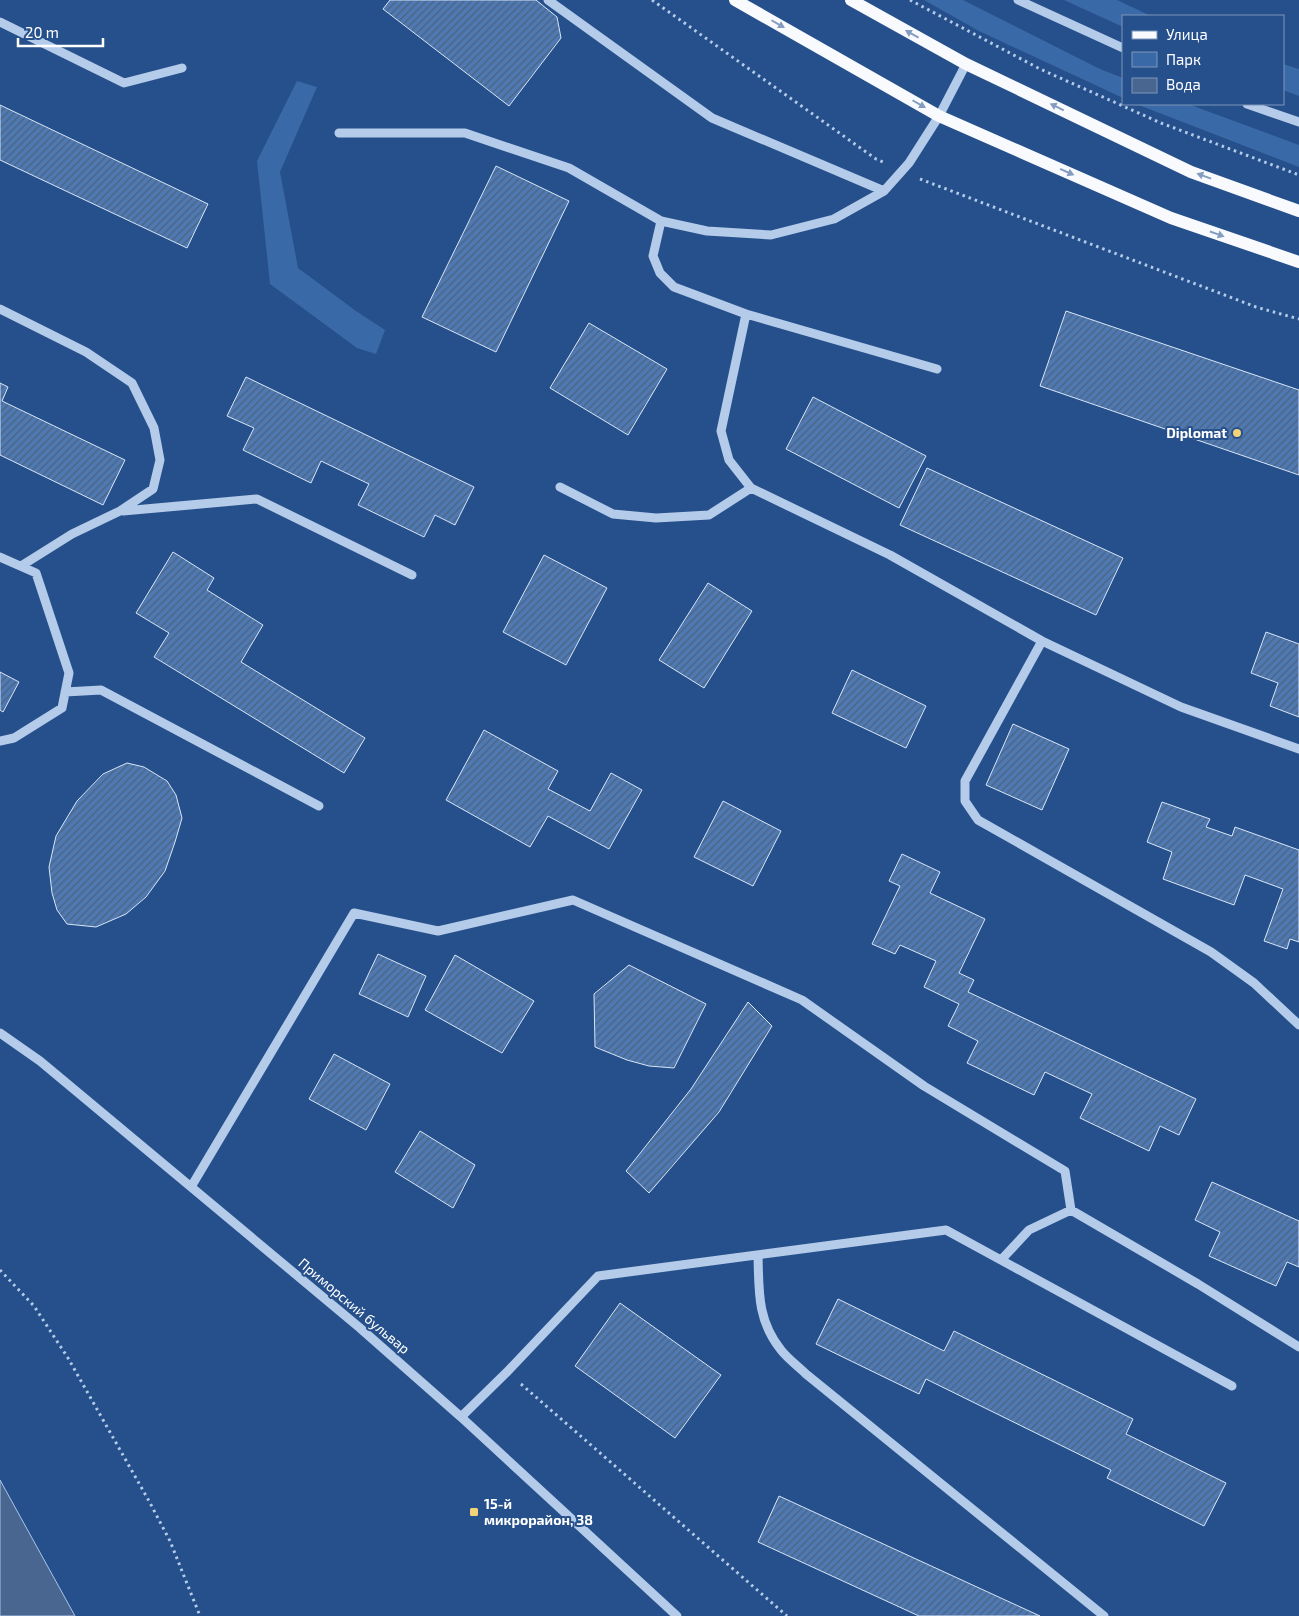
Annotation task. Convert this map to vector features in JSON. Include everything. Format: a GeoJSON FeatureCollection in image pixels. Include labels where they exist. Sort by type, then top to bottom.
{"type":"FeatureCollection","features":[{"type":"Feature","properties":{"kind":"main road"},"geometry":{"type":"LineString","coordinates":[[735,0],[940,116],[1171,218],[1299,262]]}},
{"type":"Feature","properties":{"kind":"main road"},"geometry":{"type":"LineString","coordinates":[[850,0],[966,64],[1191,172],[1299,211]]}},
{"type":"Feature","properties":{"kind":"street"},"geometry":{"type":"LineString","coordinates":[[548,0],[712,118],[884,191]]}},
{"type":"Feature","properties":{"kind":"street"},"geometry":{"type":"LineString","coordinates":[[1018,0],[1122,48]]}},
{"type":"Feature","properties":{"kind":"street"},"geometry":{"type":"LineString","coordinates":[[0,22],[124,83],[182,68]]}},
{"type":"Feature","properties":{"kind":"street"},"geometry":{"type":"LineString","coordinates":[[339,133],[465,133],[569,168],[661,221],[707,231],[771,236],[834,219],[884,191],[909,163],[940,116],[966,64]]}},
{"type":"Feature","properties":{"kind":"street"},"geometry":{"type":"LineString","coordinates":[[1250,105],[1299,122]]}},
{"type":"Feature","properties":{"kind":"street"},"geometry":{"type":"LineString","coordinates":[[661,221],[653,256],[660,274],[674,287],[746,314],[937,370]]}},
{"type":"Feature","properties":{"kind":"street"},"geometry":{"type":"LineString","coordinates":[[0,309],[86,352],[132,383],[154,428],[160,460],[153,489],[120,511],[72,534],[20,566]]}},
{"type":"Feature","properties":{"kind":"street"},"geometry":{"type":"LineString","coordinates":[[746,314],[720,431],[729,460],[751,488],[890,556],[1042,641],[1181,707],[1299,749]]}},
{"type":"Feature","properties":{"kind":"street"},"geometry":{"type":"LineString","coordinates":[[560,487],[614,514],[656,518],[709,515],[751,488]]}},
{"type":"Feature","properties":{"kind":"street"},"geometry":{"type":"LineString","coordinates":[[120,511],[257,499],[412,575]]}},
{"type":"Feature","properties":{"kind":"street"},"geometry":{"type":"LineString","coordinates":[[0,557],[36,572],[69,673],[62,708],[14,738],[0,741]]}},
{"type":"Feature","properties":{"kind":"street"},"geometry":{"type":"LineString","coordinates":[[1042,641],[965,781],[965,802],[978,820],[1211,952],[1254,983],[1299,1025]]}},
{"type":"Feature","properties":{"kind":"street"},"geometry":{"type":"LineString","coordinates":[[65,692],[101,690],[319,806]]}},
{"type":"Feature","properties":{"kind":"street"},"geometry":{"type":"LineString","coordinates":[[191,1187],[354,913],[438,931],[573,900],[802,1000],[924,1086],[1065,1171],[1071,1210]]}},
{"type":"Feature","properties":{"kind":"street","name":"Приморский бульвар"},"geometry":{"type":"LineString","coordinates":[[0,1033],[40,1061],[360,1328],[461,1417],[677,1616]]}},
{"type":"Feature","properties":{"kind":"street"},"geometry":{"type":"LineString","coordinates":[[1001,1260],[1029,1230],[1071,1210]]}},
{"type":"Feature","properties":{"kind":"street"},"geometry":{"type":"LineString","coordinates":[[1071,1210],[1198,1284],[1299,1347]]}},
{"type":"Feature","properties":{"kind":"street"},"geometry":{"type":"LineString","coordinates":[[461,1417],[507,1372],[598,1276],[946,1230],[1232,1386]]}},
{"type":"Feature","properties":{"kind":"street"},"geometry":{"type":"LineString","coordinates":[[758,1255],[759,1302],[767,1329],[781,1350],[806,1374],[1104,1616]]}},
{"type":"Feature","properties":{"kind":"path"},"geometry":{"type":"LineString","coordinates":[[652,0],[876,159],[940,188],[1256,307],[1299,319]]}},
{"type":"Feature","properties":{"kind":"path"},"geometry":{"type":"LineString","coordinates":[[910,0],[1040,69],[1122,105]]}},
{"type":"Feature","properties":{"kind":"path"},"geometry":{"type":"LineString","coordinates":[[1122,105],[1161,122],[1299,175]]}},
{"type":"Feature","properties":{"kind":"path"},"geometry":{"type":"LineString","coordinates":[[0,1270],[34,1306],[68,1358],[140,1484],[170,1541],[200,1616]]}},
{"type":"Feature","properties":{"kind":"path"},"geometry":{"type":"LineString","coordinates":[[507,1372],[787,1616]]}},
{"type":"Feature","properties":{"kind":"green space"},"geometry":{"type":"Polygon","coordinates":[[[924,0],[963,0],[1100,69],[1122,78],[1122,98],[979,31],[924,0]]]}},
{"type":"Feature","properties":{"kind":"green space"},"geometry":{"type":"Polygon","coordinates":[[[1064,0],[1117,0],[1149,15],[1122,15],[1122,27],[1064,0]]]}},
{"type":"Feature","properties":{"kind":"green space"},"geometry":{"type":"Polygon","coordinates":[[[1284,64],[1299,69],[1299,96],[1284,90],[1284,64]]]}},
{"type":"Feature","properties":{"kind":"green space"},"geometry":{"type":"Polygon","coordinates":[[[297,81],[317,87],[280,172],[298,268],[385,330],[376,354],[357,348],[270,284],[257,161],[297,81]]]}},
{"type":"Feature","properties":{"kind":"green space"},"geometry":{"type":"Polygon","coordinates":[[[1139,105],[1191,105],[1299,145],[1299,167],[1139,105]]]}},
{"type":"Feature","properties":{"kind":"water"},"geometry":{"type":"Polygon","coordinates":[[[0,1480],[75,1616],[0,1616],[0,1480]]]}},
{"type":"Feature","properties":{"kind":"building"},"geometry":{"type":"Polygon","coordinates":[[[390,0],[536,0],[557,17],[561,38],[509,106],[383,9],[390,0]]]}},
{"type":"Feature","properties":{"kind":"building"},"geometry":{"type":"Polygon","coordinates":[[[0,105],[208,204],[187,248],[0,160],[0,105]]]}},
{"type":"Feature","properties":{"kind":"building"},"geometry":{"type":"Polygon","coordinates":[[[496,166],[569,201],[496,352],[422,317],[496,166]]]}},
{"type":"Feature","properties":{"kind":"building","name":"Diplomat"},"geometry":{"type":"Polygon","coordinates":[[[1066,311],[1299,390],[1299,475],[1040,386],[1066,311]]]}},
{"type":"Feature","properties":{"kind":"building"},"geometry":{"type":"Polygon","coordinates":[[[589,323],[667,369],[628,435],[550,388],[589,323]]]}},
{"type":"Feature","properties":{"kind":"building"},"geometry":{"type":"Polygon","coordinates":[[[246,377],[474,487],[455,525],[435,515],[424,537],[358,505],[369,484],[321,461],[311,483],[243,450],[254,428],[227,416],[246,377]]]}},
{"type":"Feature","properties":{"kind":"building"},"geometry":{"type":"Polygon","coordinates":[[[0,383],[8,387],[2,401],[125,460],[103,505],[0,455],[0,383]]]}},
{"type":"Feature","properties":{"kind":"building"},"geometry":{"type":"Polygon","coordinates":[[[813,397],[926,456],[899,508],[786,449],[813,397]]]}},
{"type":"Feature","properties":{"kind":"building"},"geometry":{"type":"Polygon","coordinates":[[[927,468],[1123,558],[1096,615],[900,525],[927,468]]]}},
{"type":"Feature","properties":{"kind":"building"},"geometry":{"type":"Polygon","coordinates":[[[173,552],[214,578],[207,590],[263,625],[241,662],[365,738],[344,773],[154,657],[169,633],[136,613],[173,552]]]}},
{"type":"Feature","properties":{"kind":"building"},"geometry":{"type":"Polygon","coordinates":[[[544,555],[607,588],[566,665],[503,632],[544,555]]]}},
{"type":"Feature","properties":{"kind":"building"},"geometry":{"type":"Polygon","coordinates":[[[708,583],[752,611],[704,688],[659,660],[708,583]]]}},
{"type":"Feature","properties":{"kind":"building"},"geometry":{"type":"Polygon","coordinates":[[[1266,632],[1299,644],[1299,717],[1270,706],[1278,683],[1251,673],[1266,632]]]}},
{"type":"Feature","properties":{"kind":"building"},"geometry":{"type":"Polygon","coordinates":[[[852,670],[926,706],[906,748],[832,713],[852,670]]]}},
{"type":"Feature","properties":{"kind":"building"},"geometry":{"type":"Polygon","coordinates":[[[0,672],[19,682],[3,712],[0,710],[0,672]]]}},
{"type":"Feature","properties":{"kind":"building"},"geometry":{"type":"Polygon","coordinates":[[[1013,724],[1069,749],[1042,810],[986,785],[1013,724]]]}},
{"type":"Feature","properties":{"kind":"building"},"geometry":{"type":"Polygon","coordinates":[[[484,730],[558,771],[548,789],[590,811],[611,773],[642,790],[609,849],[548,816],[530,847],[446,800],[484,730]]]}},
{"type":"Feature","properties":{"kind":"building"},"geometry":{"type":"Polygon","coordinates":[[[127,763],[144,767],[167,781],[176,795],[182,818],[165,871],[146,897],[126,914],[96,927],[67,924],[57,910],[52,893],[49,867],[56,836],[77,801],[103,774],[127,763]]]}},
{"type":"Feature","properties":{"kind":"building"},"geometry":{"type":"Polygon","coordinates":[[[723,801],[781,831],[753,886],[694,857],[723,801]]]}},
{"type":"Feature","properties":{"kind":"building"},"geometry":{"type":"Polygon","coordinates":[[[1162,802],[1210,819],[1206,827],[1232,836],[1235,827],[1299,850],[1299,942],[1290,939],[1287,949],[1264,941],[1283,889],[1245,875],[1234,905],[1163,879],[1172,852],[1147,842],[1162,802]]]}},
{"type":"Feature","properties":{"kind":"building"},"geometry":{"type":"Polygon","coordinates":[[[902,854],[940,872],[930,893],[985,919],[959,973],[974,980],[968,992],[1196,1099],[1179,1135],[1160,1126],[1149,1151],[1080,1118],[1092,1094],[1045,1072],[1034,1095],[967,1063],[978,1041],[948,1026],[959,1004],[924,987],[936,961],[900,945],[895,954],[872,944],[900,886],[889,881],[902,854]]]}},
{"type":"Feature","properties":{"kind":"building"},"geometry":{"type":"Polygon","coordinates":[[[378,954],[426,976],[408,1017],[359,994],[378,954]]]}},
{"type":"Feature","properties":{"kind":"building"},"geometry":{"type":"Polygon","coordinates":[[[455,955],[534,1001],[502,1053],[425,1010],[455,955]]]}},
{"type":"Feature","properties":{"kind":"building"},"geometry":{"type":"Polygon","coordinates":[[[629,965],[706,1004],[674,1068],[649,1066],[627,1060],[595,1047],[594,994],[629,965]]]}},
{"type":"Feature","properties":{"kind":"building"},"geometry":{"type":"Polygon","coordinates":[[[748,1002],[772,1026],[719,1112],[649,1193],[626,1171],[691,1089],[748,1002]]]}},
{"type":"Feature","properties":{"kind":"building"},"geometry":{"type":"Polygon","coordinates":[[[334,1054],[390,1084],[366,1130],[309,1099],[334,1054]]]}},
{"type":"Feature","properties":{"kind":"building"},"geometry":{"type":"Polygon","coordinates":[[[420,1131],[475,1165],[453,1208],[395,1172],[420,1131]]]}},
{"type":"Feature","properties":{"kind":"building"},"geometry":{"type":"Polygon","coordinates":[[[1212,1182],[1299,1221],[1299,1267],[1287,1262],[1276,1286],[1209,1256],[1220,1232],[1195,1220],[1212,1182]]]}},
{"type":"Feature","properties":{"kind":"building"},"geometry":{"type":"Polygon","coordinates":[[[838,1299],[944,1351],[954,1331],[1133,1419],[1126,1434],[1226,1483],[1204,1526],[1107,1478],[1111,1470],[926,1379],[919,1394],[816,1344],[838,1299]]]}},
{"type":"Feature","properties":{"kind":"building"},"geometry":{"type":"Polygon","coordinates":[[[620,1303],[721,1375],[675,1438],[575,1366],[620,1303]]]}},
{"type":"Feature","properties":{"kind":"building"},"geometry":{"type":"Polygon","coordinates":[[[779,1496],[1040,1616],[919,1616],[758,1542],[779,1496]]]}},
{"type":"Feature","properties":{"kind":"place","name":"Diplomat"},"geometry":{"type":"Point","coordinates":[1237,433]}},
{"type":"Feature","properties":{"kind":"place","name":"15-й микрорайон, 38"},"geometry":{"type":"Point","coordinates":[474,1512]}}]}
